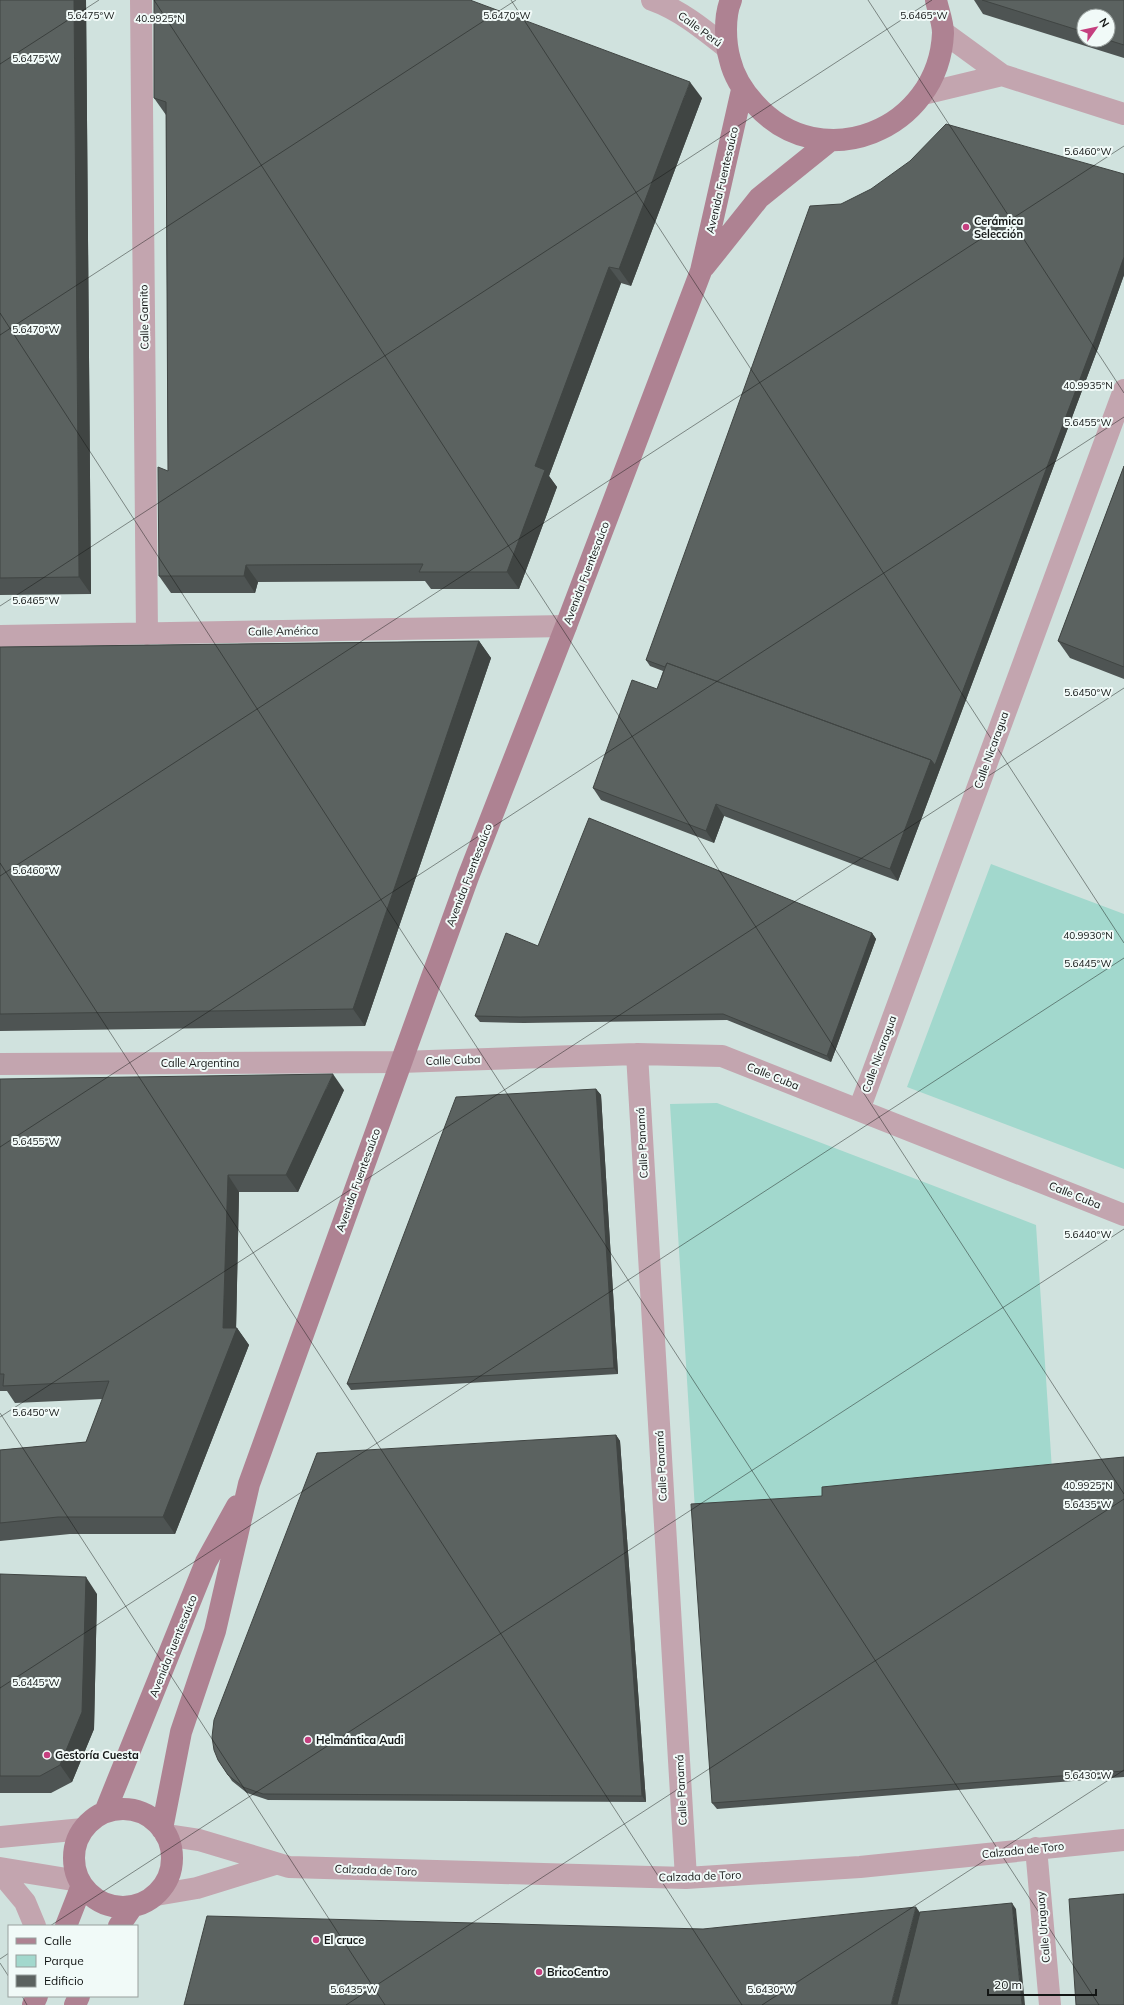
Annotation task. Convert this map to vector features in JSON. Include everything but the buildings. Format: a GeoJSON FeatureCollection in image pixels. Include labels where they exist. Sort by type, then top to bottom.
{"type":"FeatureCollection","features":[{"type":"Feature","properties":{"kind":"street","name":"Calle Gamito"},"geometry":{"type":"LineString","coordinates":[[141,0],[147,634]]}},
{"type":"Feature","properties":{"kind":"street","name":"Calle Perú"},"geometry":{"type":"LineString","coordinates":[[652,0],[667,6],[699,26],[727,48]]}},
{"type":"Feature","properties":{"kind":"street"},"geometry":{"type":"LineString","coordinates":[[731,0],[728,7],[727,48],[732,70],[742,90],[766,116],[784,127],[797,134],[831,140],[858,138],[884,129],[906,114],[924,94],[938,64],[943,32],[936,0]]}},
{"type":"Feature","properties":{"kind":"street"},"geometry":{"type":"LineString","coordinates":[[943,32],[1002,75],[1124,114]]}},
{"type":"Feature","properties":{"kind":"street"},"geometry":{"type":"LineString","coordinates":[[924,94],[1002,75]]}},
{"type":"Feature","properties":{"kind":"street","name":"Avenida Fuentesaúco"},"geometry":{"type":"LineString","coordinates":[[164,1832],[181,1732],[215,1631],[249,1484],[468,877],[566,626],[701,271],[742,90]]}},
{"type":"Feature","properties":{"kind":"street","name":"Avenida Fuentesaúco"},"geometry":{"type":"LineString","coordinates":[[701,271],[759,198],[831,140]]}},
{"type":"Feature","properties":{"kind":"street","name":"Calle Nicaragua"},"geometry":{"type":"LineString","coordinates":[[858,1110],[1124,390]]}},
{"type":"Feature","properties":{"kind":"street","name":"Calle América"},"geometry":{"type":"LineString","coordinates":[[0,636],[566,626]]}},
{"type":"Feature","properties":{"kind":"street","name":"Calle Cuba"},"geometry":{"type":"LineString","coordinates":[[400,1062],[637,1054],[722,1056],[1124,1215]]}},
{"type":"Feature","properties":{"kind":"street","name":"Calle Panamá"},"geometry":{"type":"LineString","coordinates":[[637,1054],[686,1878]]}},
{"type":"Feature","properties":{"kind":"street","name":"Calle Argentina"},"geometry":{"type":"LineString","coordinates":[[0,1064],[400,1062]]}},
{"type":"Feature","properties":{"kind":"street","name":"Avenida Fuentesaúco"},"geometry":{"type":"LineString","coordinates":[[105,1812],[206,1562],[249,1484]]}},
{"type":"Feature","properties":{"kind":"street","name":"Avenida Fuentesaúco"},"geometry":{"type":"LineString","coordinates":[[121,1809],[137,1810],[151,1818],[164,1832],[172,1851],[171,1867],[166,1882],[156,1895],[145,1903],[132,1907],[113,1906],[95,1899],[80,1883],[74,1864],[75,1846],[83,1829],[96,1816],[105,1812],[121,1809]]}},
{"type":"Feature","properties":{"kind":"street"},"geometry":{"type":"LineString","coordinates":[[0,1837],[83,1829]]}},
{"type":"Feature","properties":{"kind":"street","name":"Calzada de Toro"},"geometry":{"type":"LineString","coordinates":[[164,1832],[199,1840],[289,1867],[686,1878],[860,1866],[1124,1840]]}},
{"type":"Feature","properties":{"kind":"street","name":"Calle Uruguay"},"geometry":{"type":"LineString","coordinates":[[1036,1848],[1050,2005]]}},
{"type":"Feature","properties":{"kind":"street","name":"Calzada de Toro"},"geometry":{"type":"LineString","coordinates":[[156,1895],[197,1888],[275,1864]]}},
{"type":"Feature","properties":{"kind":"street"},"geometry":{"type":"LineString","coordinates":[[0,1868],[80,1883],[66,1925]]}},
{"type":"Feature","properties":{"kind":"street"},"geometry":{"type":"LineString","coordinates":[[0,1872],[25,1902],[35,1925]]}},
{"type":"Feature","properties":{"kind":"street"},"geometry":{"type":"LineString","coordinates":[[120,1925],[132,1907]]}},
{"type":"Feature","properties":{"kind":"shaded area"},"geometry":{"type":"Polygon","coordinates":[[[0,0],[1124,0],[1124,2005],[0,2005],[0,0]]]}},
{"type":"Feature","properties":{"kind":"green space"},"geometry":{"type":"Polygon","coordinates":[[[991,864],[1124,914],[1124,1169],[907,1087],[991,864]]]}},
{"type":"Feature","properties":{"kind":"green space"},"geometry":{"type":"Polygon","coordinates":[[[717,1103],[1036,1225],[1052,1470],[827,1502],[695,1510],[670,1104],[717,1103]]]}},
{"type":"Feature","properties":{"kind":"place","name":"Cerámica Selección"},"geometry":{"type":"Point","coordinates":[966,227]}},
{"type":"Feature","properties":{"kind":"place","name":"Helmántica Audi"},"geometry":{"type":"Point","coordinates":[308,1740]}},
{"type":"Feature","properties":{"kind":"place","name":"Gestoría Cuesta"},"geometry":{"type":"Point","coordinates":[47,1755]}},
{"type":"Feature","properties":{"kind":"place","name":"El cruce"},"geometry":{"type":"Point","coordinates":[316,1940]}},
{"type":"Feature","properties":{"kind":"place","name":"BricoCentro"},"geometry":{"type":"Point","coordinates":[539,1972]}}]}
